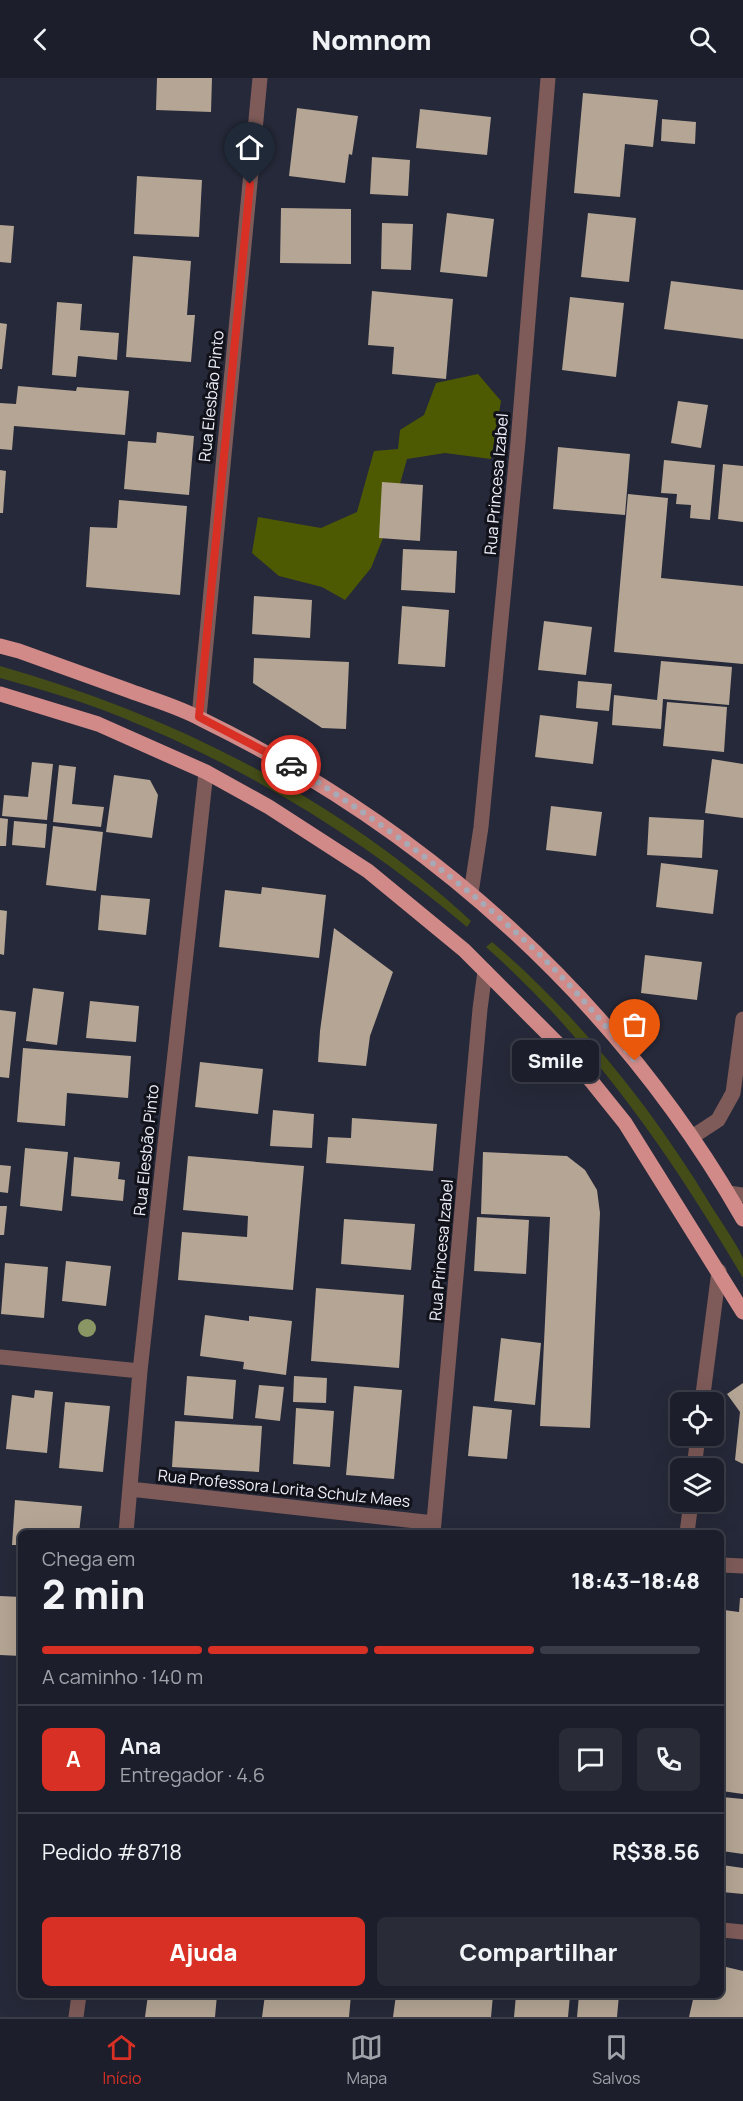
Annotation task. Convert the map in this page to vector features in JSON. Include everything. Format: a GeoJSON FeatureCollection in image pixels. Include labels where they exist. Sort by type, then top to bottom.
{"type":"FeatureCollection","features":[{"type":"Feature","properties":{"kind":"main road"},"geometry":{"type":"LineString","coordinates":[[0,646],[199,717],[292,766],[389,831],[471,893],[524,940],[584,1002],[650,1079],[735,1194],[743,1219]]}},
{"type":"Feature","properties":{"kind":"main road"},"geometry":{"type":"LineString","coordinates":[[0,694],[98,724],[206,772],[269,807],[368,871],[464,950],[576,1062],[625,1123],[743,1312]]}},
{"type":"Feature","properties":{"kind":"street","name":"Rua Elesbão Pinto"},"geometry":{"type":"LineString","coordinates":[[199,717],[260,78]]}},
{"type":"Feature","properties":{"kind":"street","name":"Rua Princesa Izabel"},"geometry":{"type":"LineString","coordinates":[[471,893],[481,827],[518,442],[548,78]]}},
{"type":"Feature","properties":{"kind":"street","name":"Rua Elesbão Pinto"},"geometry":{"type":"LineString","coordinates":[[126,1530],[140,1371],[206,772]]}},
{"type":"Feature","properties":{"kind":"street","name":"Rua Princesa Izabel"},"geometry":{"type":"LineString","coordinates":[[434,1528],[485,971]]}},
{"type":"Feature","properties":{"kind":"street"},"geometry":{"type":"LineString","coordinates":[[692,1137],[718,1120],[733,1093],[743,1019]]}},
{"type":"Feature","properties":{"kind":"street"},"geometry":{"type":"LineString","coordinates":[[703,1392],[719,1271]]}},
{"type":"Feature","properties":{"kind":"street"},"geometry":{"type":"LineString","coordinates":[[0,1357],[140,1371]]}},
{"type":"Feature","properties":{"kind":"street","name":"Rua Professora Lorita Schulz Maes"},"geometry":{"type":"LineString","coordinates":[[130,1489],[434,1528]]}},
{"type":"Feature","properties":{"kind":"street"},"geometry":{"type":"LineString","coordinates":[[687,1530],[689,1512]]}},
{"type":"Feature","properties":{"kind":"street"},"geometry":{"type":"LineString","coordinates":[[724,1564],[743,1566]]}},
{"type":"Feature","properties":{"kind":"street"},"geometry":{"type":"LineString","coordinates":[[724,1930],[743,1932]]}},
{"type":"Feature","properties":{"kind":"street"},"geometry":{"type":"LineString","coordinates":[[76,2017],[79,1998]]}},
{"type":"Feature","properties":{"kind":"green space"},"geometry":{"type":"Polygon","coordinates":[[[478,374],[501,401],[491,459],[445,453],[407,459],[389,523],[371,568],[345,600],[322,587],[279,576],[252,553],[258,517],[321,528],[357,512],[374,451],[398,449],[400,430],[424,415],[436,383],[478,374]]]}},
{"type":"Feature","properties":{"kind":"green space"},"geometry":{"type":"Polygon","coordinates":[[[0,666],[128,709],[251,766],[310,800],[366,837],[420,877],[471,921],[467,927],[387,864],[303,808],[259,783],[168,737],[121,717],[0,678],[0,666]]]}},
{"type":"Feature","properties":{"kind":"green space"},"geometry":{"type":"Polygon","coordinates":[[[492,942],[554,1000],[612,1064],[638,1098],[688,1168],[738,1247],[743,1259],[743,1278],[688,1188],[628,1102],[561,1021],[486,947],[492,942]]]}},
{"type":"Feature","properties":{"kind":"building"},"geometry":{"type":"Polygon","coordinates":[[[157,78],[212,78],[211,112],[156,110],[157,78]]]}},
{"type":"Feature","properties":{"kind":"building"},"geometry":{"type":"Polygon","coordinates":[[[583,93],[658,100],[653,147],[625,144],[620,197],[574,193],[583,93]]]}},
{"type":"Feature","properties":{"kind":"building"},"geometry":{"type":"Polygon","coordinates":[[[297,108],[358,116],[345,183],[289,176],[297,108]]]}},
{"type":"Feature","properties":{"kind":"building"},"geometry":{"type":"Polygon","coordinates":[[[420,109],[491,117],[487,155],[416,148],[420,109]]]}},
{"type":"Feature","properties":{"kind":"building"},"geometry":{"type":"Polygon","coordinates":[[[662,119],[696,122],[695,144],[661,141],[662,119]]]}},
{"type":"Feature","properties":{"kind":"building"},"geometry":{"type":"Polygon","coordinates":[[[372,157],[410,160],[408,196],[370,194],[372,157]]]}},
{"type":"Feature","properties":{"kind":"building"},"geometry":{"type":"Polygon","coordinates":[[[137,176],[202,180],[199,237],[134,234],[137,176]]]}},
{"type":"Feature","properties":{"kind":"building"},"geometry":{"type":"Polygon","coordinates":[[[281,208],[351,209],[351,264],[280,263],[281,208]]]}},
{"type":"Feature","properties":{"kind":"building"},"geometry":{"type":"Polygon","coordinates":[[[447,213],[494,219],[487,277],[440,272],[447,213]]]}},
{"type":"Feature","properties":{"kind":"building"},"geometry":{"type":"Polygon","coordinates":[[[588,213],[636,218],[629,282],[581,277],[588,213]]]}},
{"type":"Feature","properties":{"kind":"building"},"geometry":{"type":"Polygon","coordinates":[[[382,223],[413,224],[411,270],[381,269],[382,223]]]}},
{"type":"Feature","properties":{"kind":"building"},"geometry":{"type":"Polygon","coordinates":[[[0,225],[14,226],[11,263],[0,262],[0,225]]]}},
{"type":"Feature","properties":{"kind":"building"},"geometry":{"type":"Polygon","coordinates":[[[133,256],[191,261],[187,315],[195,315],[191,362],[126,357],[133,256]]]}},
{"type":"Feature","properties":{"kind":"building"},"geometry":{"type":"Polygon","coordinates":[[[671,281],[743,290],[743,339],[664,329],[671,281]]]}},
{"type":"Feature","properties":{"kind":"building"},"geometry":{"type":"Polygon","coordinates":[[[372,291],[453,299],[446,379],[392,374],[394,347],[368,345],[372,291]]]}},
{"type":"Feature","properties":{"kind":"building"},"geometry":{"type":"Polygon","coordinates":[[[570,297],[624,303],[616,377],[562,370],[570,297]]]}},
{"type":"Feature","properties":{"kind":"building"},"geometry":{"type":"Polygon","coordinates":[[[57,302],[82,304],[80,330],[119,333],[117,360],[78,356],[76,377],[52,375],[57,302]]]}},
{"type":"Feature","properties":{"kind":"building"},"geometry":{"type":"Polygon","coordinates":[[[0,323],[7,324],[2,369],[0,369],[0,323]]]}},
{"type":"Feature","properties":{"kind":"building"},"geometry":{"type":"Polygon","coordinates":[[[18,386],[76,391],[77,387],[129,391],[125,435],[14,426],[12,450],[0,449],[0,403],[16,404],[18,386]]]}},
{"type":"Feature","properties":{"kind":"building"},"geometry":{"type":"Polygon","coordinates":[[[678,401],[708,405],[701,448],[671,443],[678,401]]]}},
{"type":"Feature","properties":{"kind":"building"},"geometry":{"type":"Polygon","coordinates":[[[157,432],[194,436],[189,495],[124,489],[128,441],[156,443],[157,432]]]}},
{"type":"Feature","properties":{"kind":"building"},"geometry":{"type":"Polygon","coordinates":[[[558,447],[630,454],[625,515],[553,509],[558,447]]]}},
{"type":"Feature","properties":{"kind":"building"},"geometry":{"type":"Polygon","coordinates":[[[664,460],[715,465],[710,520],[690,518],[691,505],[676,504],[677,494],[661,493],[664,460]]]}},
{"type":"Feature","properties":{"kind":"building"},"geometry":{"type":"Polygon","coordinates":[[[723,464],[743,466],[743,522],[718,519],[723,464]]]}},
{"type":"Feature","properties":{"kind":"building"},"geometry":{"type":"Polygon","coordinates":[[[0,470],[6,471],[3,513],[0,513],[0,470]]]}},
{"type":"Feature","properties":{"kind":"building"},"geometry":{"type":"Polygon","coordinates":[[[382,482],[423,485],[420,541],[379,538],[382,482]]]}},
{"type":"Feature","properties":{"kind":"building"},"geometry":{"type":"Polygon","coordinates":[[[628,494],[668,498],[661,578],[743,586],[743,664],[614,652],[628,494]]]}},
{"type":"Feature","properties":{"kind":"building"},"geometry":{"type":"Polygon","coordinates":[[[119,500],[187,506],[180,595],[86,587],[90,527],[117,528],[119,500]]]}},
{"type":"Feature","properties":{"kind":"building"},"geometry":{"type":"Polygon","coordinates":[[[403,549],[457,551],[455,593],[401,590],[403,549]]]}},
{"type":"Feature","properties":{"kind":"building"},"geometry":{"type":"Polygon","coordinates":[[[254,596],[312,600],[310,638],[252,634],[254,596]]]}},
{"type":"Feature","properties":{"kind":"building"},"geometry":{"type":"Polygon","coordinates":[[[402,606],[449,610],[445,667],[398,664],[402,606]]]}},
{"type":"Feature","properties":{"kind":"building"},"geometry":{"type":"Polygon","coordinates":[[[544,621],[592,627],[586,675],[538,670],[544,621]]]}},
{"type":"Feature","properties":{"kind":"building"},"geometry":{"type":"Polygon","coordinates":[[[254,658],[349,662],[346,729],[322,728],[253,683],[254,658]]]}},
{"type":"Feature","properties":{"kind":"building"},"geometry":{"type":"Polygon","coordinates":[[[661,661],[732,667],[729,705],[663,699],[661,729],[612,725],[614,695],[657,700],[661,661]]]}},
{"type":"Feature","properties":{"kind":"building"},"geometry":{"type":"Polygon","coordinates":[[[578,681],[612,684],[609,711],[576,708],[578,681]]]}},
{"type":"Feature","properties":{"kind":"building"},"geometry":{"type":"Polygon","coordinates":[[[667,702],[727,707],[724,752],[663,746],[667,702]]]}},
{"type":"Feature","properties":{"kind":"building"},"geometry":{"type":"Polygon","coordinates":[[[540,715],[598,722],[593,764],[535,757],[540,715]]]}},
{"type":"Feature","properties":{"kind":"building"},"geometry":{"type":"Polygon","coordinates":[[[712,759],[743,764],[743,818],[705,813],[712,759]]]}},
{"type":"Feature","properties":{"kind":"building"},"geometry":{"type":"Polygon","coordinates":[[[32,762],[53,764],[47,820],[2,816],[4,795],[28,797],[32,762]]]}},
{"type":"Feature","properties":{"kind":"building"},"geometry":{"type":"Polygon","coordinates":[[[59,765],[76,767],[72,804],[104,807],[101,827],[53,822],[59,765]]]}},
{"type":"Feature","properties":{"kind":"building"},"geometry":{"type":"Polygon","coordinates":[[[114,775],[150,780],[158,795],[152,838],[106,832],[114,775]]]}},
{"type":"Feature","properties":{"kind":"building"},"geometry":{"type":"Polygon","coordinates":[[[551,806],[602,812],[596,856],[546,850],[551,806]]]}},
{"type":"Feature","properties":{"kind":"building"},"geometry":{"type":"Polygon","coordinates":[[[649,817],[704,820],[702,858],[647,855],[649,817]]]}},
{"type":"Feature","properties":{"kind":"building"},"geometry":{"type":"Polygon","coordinates":[[[0,818],[8,819],[6,846],[0,846],[0,818]]]}},
{"type":"Feature","properties":{"kind":"building"},"geometry":{"type":"Polygon","coordinates":[[[14,821],[47,824],[45,848],[12,845],[14,821]]]}},
{"type":"Feature","properties":{"kind":"building"},"geometry":{"type":"Polygon","coordinates":[[[53,826],[103,832],[96,891],[46,885],[53,826]]]}},
{"type":"Feature","properties":{"kind":"building"},"geometry":{"type":"Polygon","coordinates":[[[661,863],[718,870],[713,914],[656,907],[661,863]]]}},
{"type":"Feature","properties":{"kind":"building"},"geometry":{"type":"Polygon","coordinates":[[[262,887],[326,895],[319,958],[219,947],[225,890],[261,894],[262,887]]]}},
{"type":"Feature","properties":{"kind":"building"},"geometry":{"type":"Polygon","coordinates":[[[101,895],[150,899],[146,935],[98,930],[101,895]]]}},
{"type":"Feature","properties":{"kind":"building"},"geometry":{"type":"Polygon","coordinates":[[[0,910],[7,911],[4,955],[0,954],[0,910]]]}},
{"type":"Feature","properties":{"kind":"building"},"geometry":{"type":"Polygon","coordinates":[[[334,928],[393,972],[370,1036],[366,1066],[318,1062],[334,928]]]}},
{"type":"Feature","properties":{"kind":"building"},"geometry":{"type":"Polygon","coordinates":[[[645,955],[702,962],[697,1000],[641,993],[645,955]]]}},
{"type":"Feature","properties":{"kind":"building"},"geometry":{"type":"Polygon","coordinates":[[[33,988],[64,992],[57,1045],[26,1041],[33,988]]]}},
{"type":"Feature","properties":{"kind":"building"},"geometry":{"type":"Polygon","coordinates":[[[90,1001],[139,1006],[136,1042],[86,1038],[90,1001]]]}},
{"type":"Feature","properties":{"kind":"building"},"geometry":{"type":"Polygon","coordinates":[[[0,1010],[16,1012],[9,1078],[0,1077],[0,1010]]]}},
{"type":"Feature","properties":{"kind":"building"},"geometry":{"type":"Polygon","coordinates":[[[23,1048],[131,1056],[128,1098],[67,1093],[65,1126],[17,1122],[23,1048]]]}},
{"type":"Feature","properties":{"kind":"building"},"geometry":{"type":"Polygon","coordinates":[[[200,1062],[263,1069],[258,1114],[195,1107],[200,1062]]]}},
{"type":"Feature","properties":{"kind":"building"},"geometry":{"type":"Polygon","coordinates":[[[273,1110],[314,1114],[312,1148],[270,1146],[273,1110]]]}},
{"type":"Feature","properties":{"kind":"building"},"geometry":{"type":"Polygon","coordinates":[[[352,1118],[437,1124],[433,1171],[326,1163],[328,1137],[351,1138],[352,1118]]]}},
{"type":"Feature","properties":{"kind":"building"},"geometry":{"type":"Polygon","coordinates":[[[25,1148],[68,1152],[62,1211],[20,1206],[25,1148]]]}},
{"type":"Feature","properties":{"kind":"building"},"geometry":{"type":"Polygon","coordinates":[[[483,1152],[567,1156],[585,1170],[597,1190],[600,1213],[590,1428],[540,1426],[550,1217],[481,1214],[483,1152]]]}},
{"type":"Feature","properties":{"kind":"building"},"geometry":{"type":"Polygon","coordinates":[[[188,1156],[304,1166],[293,1290],[178,1280],[182,1232],[247,1237],[248,1216],[183,1210],[188,1156]]]}},
{"type":"Feature","properties":{"kind":"building"},"geometry":{"type":"Polygon","coordinates":[[[74,1157],[120,1162],[118,1179],[125,1180],[123,1201],[71,1196],[74,1157]]]}},
{"type":"Feature","properties":{"kind":"building"},"geometry":{"type":"Polygon","coordinates":[[[0,1165],[11,1166],[8,1193],[0,1192],[0,1165]]]}},
{"type":"Feature","properties":{"kind":"building"},"geometry":{"type":"Polygon","coordinates":[[[0,1206],[7,1206],[4,1235],[0,1235],[0,1206]]]}},
{"type":"Feature","properties":{"kind":"building"},"geometry":{"type":"Polygon","coordinates":[[[477,1217],[529,1220],[526,1274],[474,1271],[477,1217]]]}},
{"type":"Feature","properties":{"kind":"building"},"geometry":{"type":"Polygon","coordinates":[[[344,1219],[415,1224],[411,1270],[341,1264],[344,1219]]]}},
{"type":"Feature","properties":{"kind":"building"},"geometry":{"type":"Polygon","coordinates":[[[66,1261],[111,1266],[106,1306],[62,1301],[66,1261]]]}},
{"type":"Feature","properties":{"kind":"building"},"geometry":{"type":"Polygon","coordinates":[[[5,1263],[48,1267],[44,1318],[1,1314],[5,1263]]]}},
{"type":"Feature","properties":{"kind":"building"},"geometry":{"type":"Polygon","coordinates":[[[316,1288],[404,1295],[399,1368],[311,1361],[316,1288]]]}},
{"type":"Feature","properties":{"kind":"building"},"geometry":{"type":"Polygon","coordinates":[[[205,1315],[249,1321],[249,1316],[292,1321],[286,1375],[243,1369],[244,1362],[200,1356],[205,1315]]]}},
{"type":"Feature","properties":{"kind":"building"},"geometry":{"type":"Polygon","coordinates":[[[501,1338],[541,1343],[535,1405],[494,1401],[501,1338]]]}},
{"type":"Feature","properties":{"kind":"building"},"geometry":{"type":"Polygon","coordinates":[[[187,1376],[236,1380],[233,1419],[184,1415],[187,1376]]]}},
{"type":"Feature","properties":{"kind":"building"},"geometry":{"type":"Polygon","coordinates":[[[294,1376],[327,1378],[326,1403],[293,1402],[294,1376]]]}},
{"type":"Feature","properties":{"kind":"building"},"geometry":{"type":"Polygon","coordinates":[[[743,1383],[743,1464],[735,1460],[740,1412],[727,1394],[743,1383]]]}},
{"type":"Feature","properties":{"kind":"building"},"geometry":{"type":"Polygon","coordinates":[[[259,1385],[284,1387],[280,1421],[255,1418],[259,1385]]]}},
{"type":"Feature","properties":{"kind":"building"},"geometry":{"type":"Polygon","coordinates":[[[354,1386],[402,1390],[394,1479],[346,1475],[354,1386]]]}},
{"type":"Feature","properties":{"kind":"building"},"geometry":{"type":"Polygon","coordinates":[[[35,1390],[53,1392],[47,1453],[6,1449],[12,1395],[34,1398],[35,1390]]]}},
{"type":"Feature","properties":{"kind":"building"},"geometry":{"type":"Polygon","coordinates":[[[65,1402],[110,1406],[103,1472],[59,1468],[65,1402]]]}},
{"type":"Feature","properties":{"kind":"building"},"geometry":{"type":"Polygon","coordinates":[[[473,1406],[512,1410],[507,1459],[468,1456],[473,1406]]]}},
{"type":"Feature","properties":{"kind":"building"},"geometry":{"type":"Polygon","coordinates":[[[296,1408],[334,1411],[330,1467],[293,1464],[296,1408]]]}},
{"type":"Feature","properties":{"kind":"building"},"geometry":{"type":"Polygon","coordinates":[[[175,1421],[262,1426],[259,1472],[172,1467],[175,1421]]]}},
{"type":"Feature","properties":{"kind":"building"},"geometry":{"type":"Polygon","coordinates":[[[15,1500],[82,1506],[79,1530],[18,1530],[18,1545],[12,1545],[15,1500]]]}},
{"type":"Feature","properties":{"kind":"building"},"geometry":{"type":"Polygon","coordinates":[[[0,1596],[18,1597],[18,1656],[0,1655],[0,1596]]]}},
{"type":"Feature","properties":{"kind":"building"},"geometry":{"type":"Polygon","coordinates":[[[740,1598],[743,1598],[743,1794],[724,1791],[724,1610],[739,1612],[740,1598]]]}},
{"type":"Feature","properties":{"kind":"building"},"geometry":{"type":"Polygon","coordinates":[[[724,1797],[743,1799],[743,1854],[724,1851],[724,1797]]]}},
{"type":"Feature","properties":{"kind":"building"},"geometry":{"type":"Polygon","coordinates":[[[724,1865],[743,1868],[743,1894],[724,1892],[724,1865]]]}},
{"type":"Feature","properties":{"kind":"building"},"geometry":{"type":"Polygon","coordinates":[[[724,1966],[743,1971],[743,2017],[689,2017],[693,1998],[724,1998],[724,1966]]]}},
{"type":"Feature","properties":{"kind":"building"},"geometry":{"type":"Polygon","coordinates":[[[148,1998],[217,1998],[215,2017],[145,2017],[148,1998]]]}},
{"type":"Feature","properties":{"kind":"building"},"geometry":{"type":"Polygon","coordinates":[[[265,1998],[351,1998],[349,2017],[262,2017],[265,1998]]]}},
{"type":"Feature","properties":{"kind":"building"},"geometry":{"type":"Polygon","coordinates":[[[396,1998],[493,1998],[491,2017],[393,2017],[396,1998]]]}},
{"type":"Feature","properties":{"kind":"building"},"geometry":{"type":"Polygon","coordinates":[[[516,1998],[570,1998],[568,2017],[514,2017],[516,1998]]]}},
{"type":"Feature","properties":{"kind":"building"},"geometry":{"type":"Polygon","coordinates":[[[579,1998],[619,1998],[617,2017],[577,2017],[579,1998]]]}},
{"type":"Feature","properties":{"kind":"way so far"},"geometry":{"type":"LineString","coordinates":[[291,765],[389,831],[471,893],[557,971],[635,1061]]}},
{"type":"Feature","properties":{"kind":"place","name":"Smile"},"geometry":{"type":"Point","coordinates":[635,1061]}},
{"type":"Feature","properties":{"kind":"route"},"geometry":{"type":"LineString","coordinates":[[250,184],[199,717],[291,765]]}}]}
